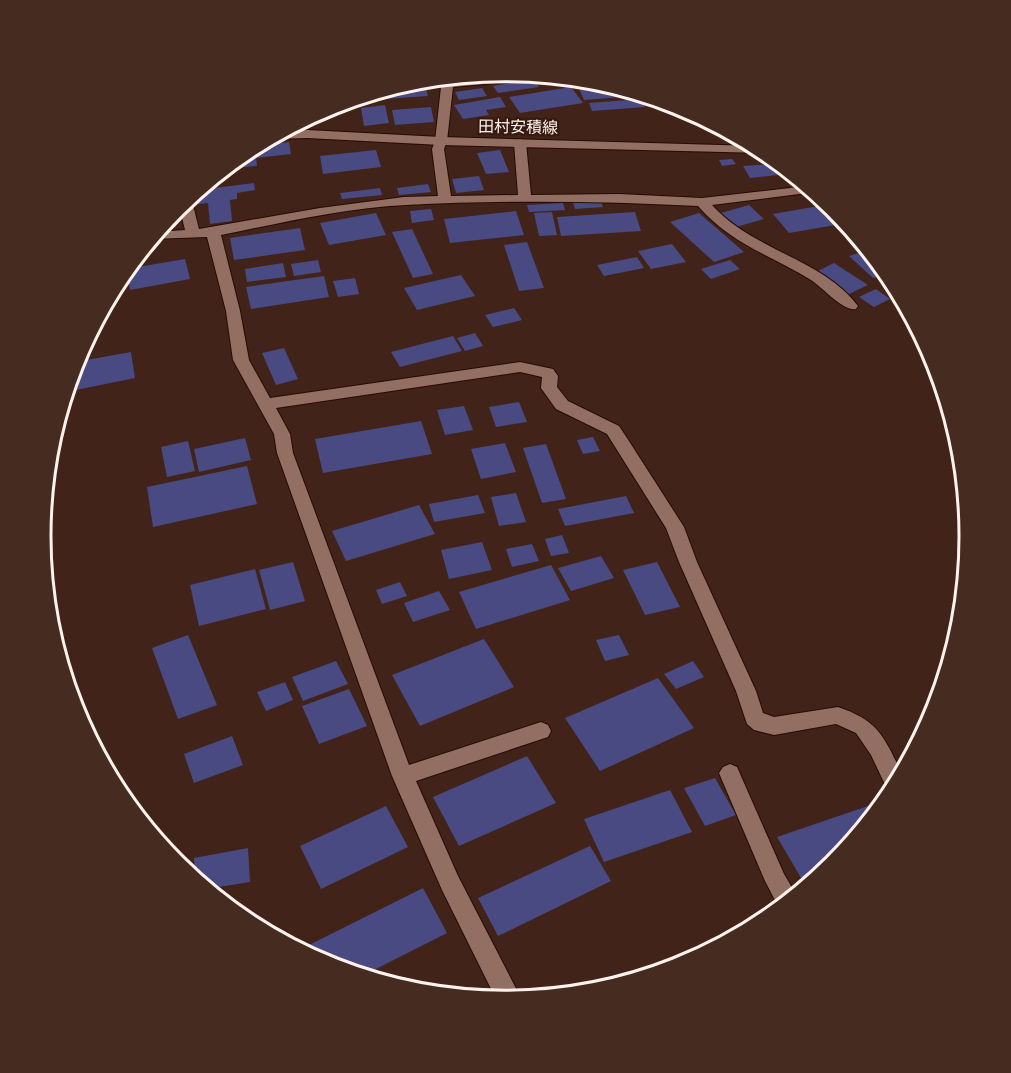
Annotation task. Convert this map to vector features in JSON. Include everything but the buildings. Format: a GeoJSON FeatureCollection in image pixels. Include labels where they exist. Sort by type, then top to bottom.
{"type":"FeatureCollection","features":[{"type":"Feature","properties":{"kind":"street"},"geometry":{"type":"LineString","coordinates":[[446,200],[438,149],[447,86]]}},
{"type":"Feature","properties":{"kind":"street","name":"田村安積線"},"geometry":{"type":"LineString","coordinates":[[293,135],[743,149]]}},
{"type":"Feature","properties":{"kind":"street"},"geometry":{"type":"LineString","coordinates":[[520,143],[525,199]]}},
{"type":"Feature","properties":{"kind":"street"},"geometry":{"type":"LineString","coordinates":[[166,235],[213,232],[404,201],[620,198],[702,202],[800,190]]}},
{"type":"Feature","properties":{"kind":"street"},"geometry":{"type":"LineString","coordinates":[[702,202],[732,234],[798,268],[851,306]]}},
{"type":"Feature","properties":{"kind":"street"},"geometry":{"type":"LineString","coordinates":[[188,212],[193,233]]}},
{"type":"Feature","properties":{"kind":"street"},"geometry":{"type":"LineString","coordinates":[[213,232],[233,311],[241,360],[282,434],[285,453],[403,776],[450,883],[505,991]]}},
{"type":"Feature","properties":{"kind":"street"},"geometry":{"type":"LineString","coordinates":[[265,404],[520,367],[547,373],[550,376],[549,388],[562,405],[613,430],[671,521],[746,692],[754,718],[761,724],[774,726],[838,715],[863,727],[879,749],[892,775]]}},
{"type":"Feature","properties":{"kind":"street"},"geometry":{"type":"LineString","coordinates":[[403,776],[541,731]]}},
{"type":"Feature","properties":{"kind":"street"},"geometry":{"type":"LineString","coordinates":[[730,772],[776,881],[784,895]]}}]}
